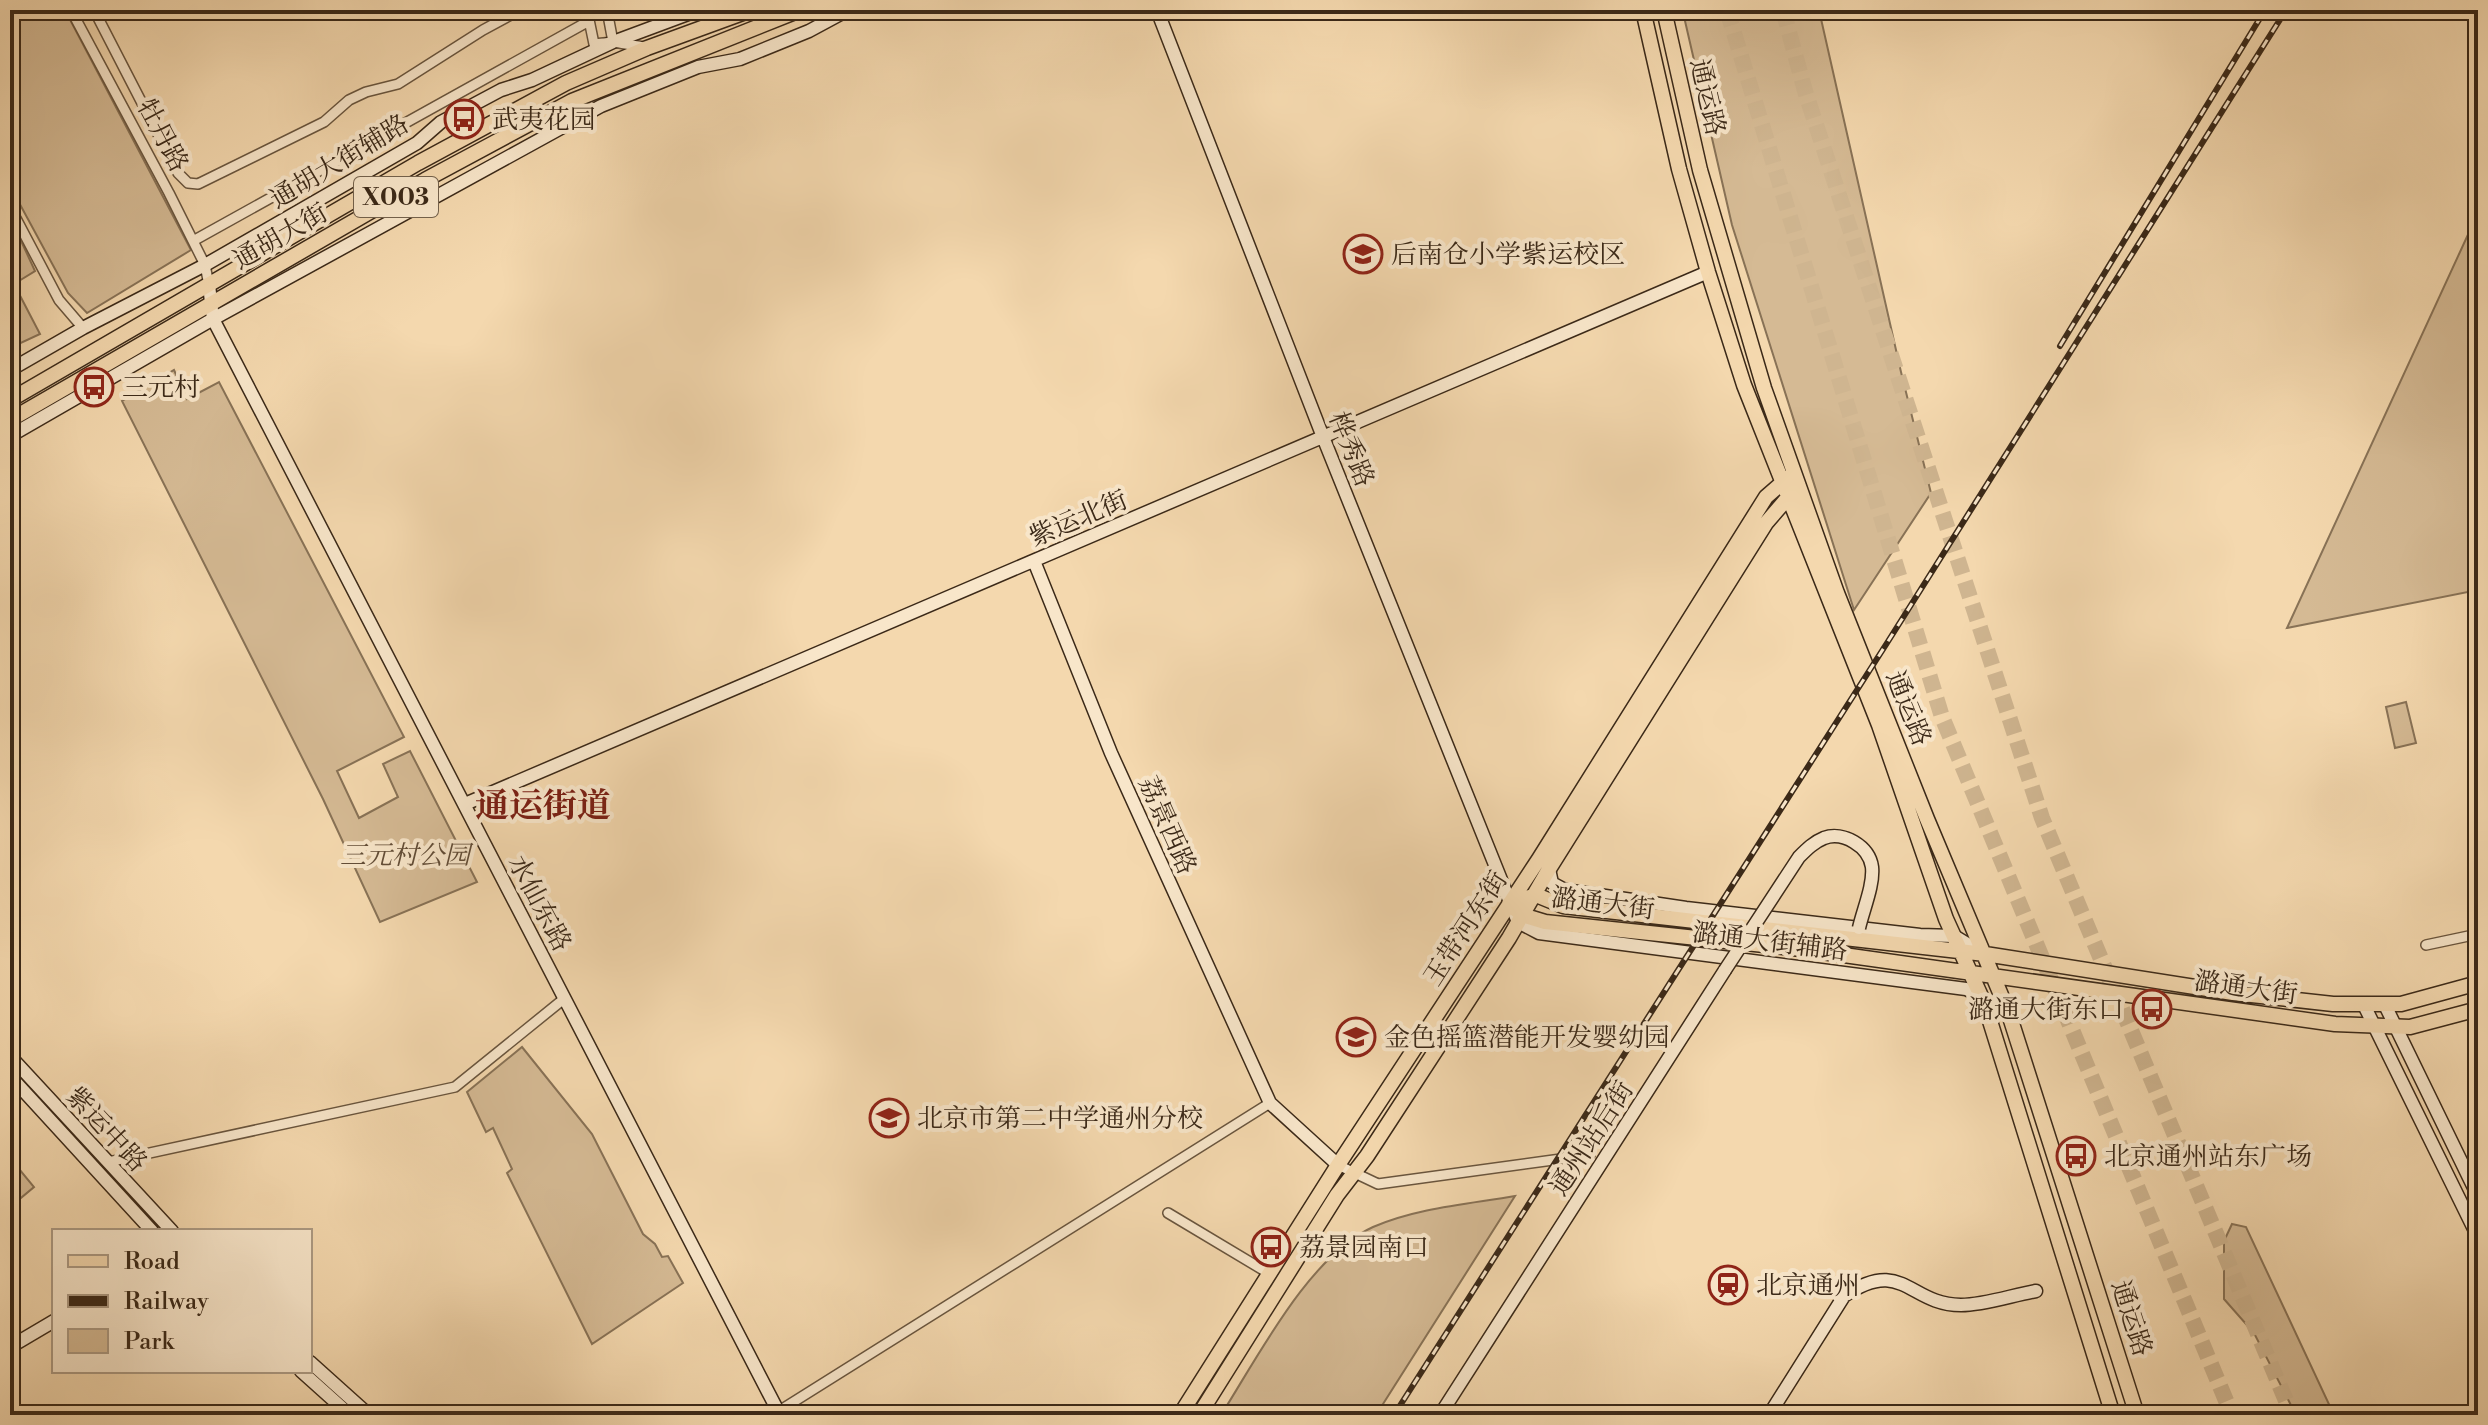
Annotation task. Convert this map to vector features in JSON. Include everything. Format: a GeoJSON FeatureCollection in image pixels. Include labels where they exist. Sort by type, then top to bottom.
{"type":"FeatureCollection","features":[{"type":"Feature","properties":{"kind":"main road","name":"通胡大街"},"geometry":{"type":"LineString","coordinates":[[10,400],[418,163],[586,74],[751,10]]}},
{"type":"Feature","properties":{"kind":"main road","name":"通胡大街"},"geometry":{"type":"LineString","coordinates":[[10,420],[212,311],[425,180],[572,101],[800,10]]}},
{"type":"Feature","properties":{"kind":"main road","name":"通运路"},"geometry":{"type":"LineString","coordinates":[[1643,10],[1679,169],[1744,385],[1879,725],[1946,919],[1985,1005],[2113,1415]]}},
{"type":"Feature","properties":{"kind":"main road","name":"通运路"},"geometry":{"type":"LineString","coordinates":[[1664,10],[1700,170],[1764,388],[1837,593],[2009,1014],[2137,1415]]}},
{"type":"Feature","properties":{"kind":"main road","name":"玉带河东街"},"geometry":{"type":"LineString","coordinates":[[1180,1415],[1338,1165],[1539,859],[1766,497],[1782,482],[1798,479]]}},
{"type":"Feature","properties":{"kind":"main road","name":"玉带河东街"},"geometry":{"type":"LineString","coordinates":[[1199,1415],[1277,1288],[1353,1172],[1367,1156],[1536,895],[1549,869],[1766,523],[1798,479]]}},
{"type":"Feature","properties":{"kind":"main road","name":"潞通大街"},"geometry":{"type":"LineString","coordinates":[[2478,983],[2401,1004],[2333,1004],[2233,993],[1985,954],[1563,906],[1536,895],[1509,904],[1520,919],[1801,949],[2335,1024],[2410,1027],[2478,1009]]}},
{"type":"Feature","properties":{"kind":"street","name":"牡丹路"},"geometry":{"type":"LineString","coordinates":[[71,10],[193,241],[205,265],[209,285]]}},
{"type":"Feature","properties":{"kind":"street"},"geometry":{"type":"LineString","coordinates":[[94,10],[178,173],[188,183],[198,184],[324,122],[349,100],[398,84],[520,10]]}},
{"type":"Feature","properties":{"kind":"street"},"geometry":{"type":"LineString","coordinates":[[586,74],[592,48],[587,10]]}},
{"type":"Feature","properties":{"kind":"street"},"geometry":{"type":"LineString","coordinates":[[607,10],[613,42],[647,48]]}},
{"type":"Feature","properties":{"kind":"street","name":"通胡大街辅路"},"geometry":{"type":"LineString","coordinates":[[10,370],[205,265],[417,143],[441,122],[501,90],[532,80],[592,48],[699,10]]}},
{"type":"Feature","properties":{"kind":"street"},"geometry":{"type":"LineString","coordinates":[[10,436],[212,311],[601,106],[698,67],[740,59],[809,31],[848,10]]}},
{"type":"Feature","properties":{"kind":"street","name":"桦秀路"},"geometry":{"type":"LineString","coordinates":[[1157,10],[1509,904]]}},
{"type":"Feature","properties":{"kind":"street"},"geometry":{"type":"LineString","coordinates":[[193,241],[589,21]]}},
{"type":"Feature","properties":{"kind":"street"},"geometry":{"type":"LineString","coordinates":[[10,207],[59,300],[83,328]]}},
{"type":"Feature","properties":{"kind":"street","name":"紫运北街"},"geometry":{"type":"LineString","coordinates":[[465,804],[1708,272]]}},
{"type":"Feature","properties":{"kind":"street","name":"水仙东路"},"geometry":{"type":"LineString","coordinates":[[209,285],[212,311],[779,1413]]}},
{"type":"Feature","properties":{"kind":"street","name":"荔景西路"},"geometry":{"type":"LineString","coordinates":[[1034,561],[1111,753],[1270,1103],[1338,1165]]}},
{"type":"Feature","properties":{"kind":"street","name":"通州站后街"},"geometry":{"type":"LineString","coordinates":[[1440,1415],[1799,857],[1826,837],[1842,837],[1856,842],[1872,866],[1859,928]]}},
{"type":"Feature","properties":{"kind":"street","name":"潞通大街辅路"},"geometry":{"type":"LineString","coordinates":[[1549,869],[1552,883],[1565,890],[1686,908],[1920,935],[1954,936],[1985,954]]}},
{"type":"Feature","properties":{"kind":"street","name":"潞通大街辅路"},"geometry":{"type":"LineString","coordinates":[[1520,919],[1539,933],[1966,989],[1976,994],[1985,1005]]}},
{"type":"Feature","properties":{"kind":"street"},"geometry":{"type":"LineString","coordinates":[[2426,945],[2478,934]]}},
{"type":"Feature","properties":{"kind":"street"},"geometry":{"type":"LineString","coordinates":[[108,1162],[455,1087],[565,998]]}},
{"type":"Feature","properties":{"kind":"street"},"geometry":{"type":"LineString","coordinates":[[2364,1005],[2478,1237]]}},
{"type":"Feature","properties":{"kind":"street"},"geometry":{"type":"LineString","coordinates":[[2385,1005],[2478,1196]]}},
{"type":"Feature","properties":{"kind":"street","name":"紫运中路"},"geometry":{"type":"LineString","coordinates":[[10,1056],[170,1229]]}},
{"type":"Feature","properties":{"kind":"street","name":"紫运中路"},"geometry":{"type":"LineString","coordinates":[[10,1076],[150,1229]]}},
{"type":"Feature","properties":{"kind":"street"},"geometry":{"type":"LineString","coordinates":[[779,1413],[1270,1103]]}},
{"type":"Feature","properties":{"kind":"street"},"geometry":{"type":"LineString","coordinates":[[1338,1165],[1378,1184],[1590,1155]]}},
{"type":"Feature","properties":{"kind":"street"},"geometry":{"type":"LineString","coordinates":[[1168,1213],[1270,1274]]}},
{"type":"Feature","properties":{"kind":"street"},"geometry":{"type":"LineString","coordinates":[[1769,1415],[1844,1296],[1864,1283],[1886,1279],[1911,1287],[1939,1302],[1963,1305],[2036,1291]]}},
{"type":"Feature","properties":{"kind":"street"},"geometry":{"type":"LineString","coordinates":[[10,1347],[52,1322]]}},
{"type":"Feature","properties":{"kind":"street"},"geometry":{"type":"LineString","coordinates":[[312,1364],[369,1415]]}},
{"type":"Feature","properties":{"kind":"street"},"geometry":{"type":"LineString","coordinates":[[303,1373],[350,1415]]}},
{"type":"Feature","properties":{"kind":"green space"},"geometry":{"type":"Polygon","coordinates":[[[10,10],[65,10],[191,250],[87,313],[68,293],[10,186],[10,10]]]}},
{"type":"Feature","properties":{"kind":"green space"},"geometry":{"type":"Polygon","coordinates":[[[1690,10],[1819,10],[1931,493],[1854,610],[1732,225],[1685,21],[1691,14],[1690,10]]]}},
{"type":"Feature","properties":{"kind":"green space"},"geometry":{"type":"Polygon","coordinates":[[[2477,215],[2478,590],[2287,628],[2477,215]]]}},
{"type":"Feature","properties":{"kind":"green space"},"geometry":{"type":"Polygon","coordinates":[[[10,217],[35,271],[14,284],[40,334],[10,348],[10,217]]]}},
{"type":"Feature","properties":{"kind":"green space","name":"三元村公园"},"geometry":{"type":"Polygon","coordinates":[[[174,370],[187,399],[219,382],[404,737],[337,771],[359,818],[398,797],[383,764],[410,751],[477,882],[380,922],[323,799],[122,401],[174,370]]]}},
{"type":"Feature","properties":{"kind":"green space"},"geometry":{"type":"Polygon","coordinates":[[[2406,702],[2416,743],[2395,748],[2386,707],[2406,702]]]}},
{"type":"Feature","properties":{"kind":"green space"},"geometry":{"type":"Polygon","coordinates":[[[522,1047],[592,1134],[643,1234],[655,1244],[662,1257],[668,1256],[683,1283],[592,1344],[507,1173],[512,1169],[493,1128],[486,1132],[467,1092],[522,1047]]]}},
{"type":"Feature","properties":{"kind":"green space"},"geometry":{"type":"Polygon","coordinates":[[[10,1158],[34,1187],[10,1207],[10,1158]]]}},
{"type":"Feature","properties":{"kind":"green space"},"geometry":{"type":"Polygon","coordinates":[[[1515,1196],[1376,1415],[1221,1415],[1287,1310],[1327,1260],[1350,1241],[1373,1227],[1407,1215],[1515,1196]]]}},
{"type":"Feature","properties":{"kind":"green space"},"geometry":{"type":"Polygon","coordinates":[[[2232,1224],[2246,1227],[2334,1415],[2296,1415],[2254,1333],[2224,1299],[2224,1241],[2232,1224]]]}},
{"type":"Feature","properties":{"kind":"tunnel"},"geometry":{"type":"LineString","coordinates":[[1727,10],[1942,717],[2232,1415]]}},
{"type":"Feature","properties":{"kind":"tunnel"},"geometry":{"type":"LineString","coordinates":[[1783,10],[1805,91],[2042,818],[2292,1415]]}},
{"type":"Feature","properties":{"kind":"railway"},"geometry":{"type":"LineString","coordinates":[[2060,346],[2265,10]]}},
{"type":"Feature","properties":{"kind":"railway"},"geometry":{"type":"LineString","coordinates":[[1394,1415],[1887,643],[2286,10]]}},
{"type":"Feature","properties":{"kind":"place","name":"武夷花园"},"geometry":{"type":"Point","coordinates":[464,119]}},
{"type":"Feature","properties":{"kind":"place","name":"后南仓小学紫运校区"},"geometry":{"type":"Point","coordinates":[1363,254]}},
{"type":"Feature","properties":{"kind":"place","name":"三元村"},"geometry":{"type":"Point","coordinates":[94,387]}},
{"type":"Feature","properties":{"kind":"place","name":"潞通大街东口"},"geometry":{"type":"Point","coordinates":[2152,1009]}},
{"type":"Feature","properties":{"kind":"place","name":"金色摇篮潜能开发婴幼园"},"geometry":{"type":"Point","coordinates":[1356,1037]}},
{"type":"Feature","properties":{"kind":"place","name":"北京市第二中学通州分校"},"geometry":{"type":"Point","coordinates":[889,1118]}},
{"type":"Feature","properties":{"kind":"place","name":"北京通州站东广场"},"geometry":{"type":"Point","coordinates":[2076,1156]}},
{"type":"Feature","properties":{"kind":"place","name":"荔景园南口"},"geometry":{"type":"Point","coordinates":[1271,1247]}},
{"type":"Feature","properties":{"kind":"place","name":"北京通州"},"geometry":{"type":"Point","coordinates":[1728,1285]}},
{"type":"Feature","properties":{"kind":"district","name":"通运街道"},"geometry":{"type":"Point","coordinates":[543,805]}}]}
